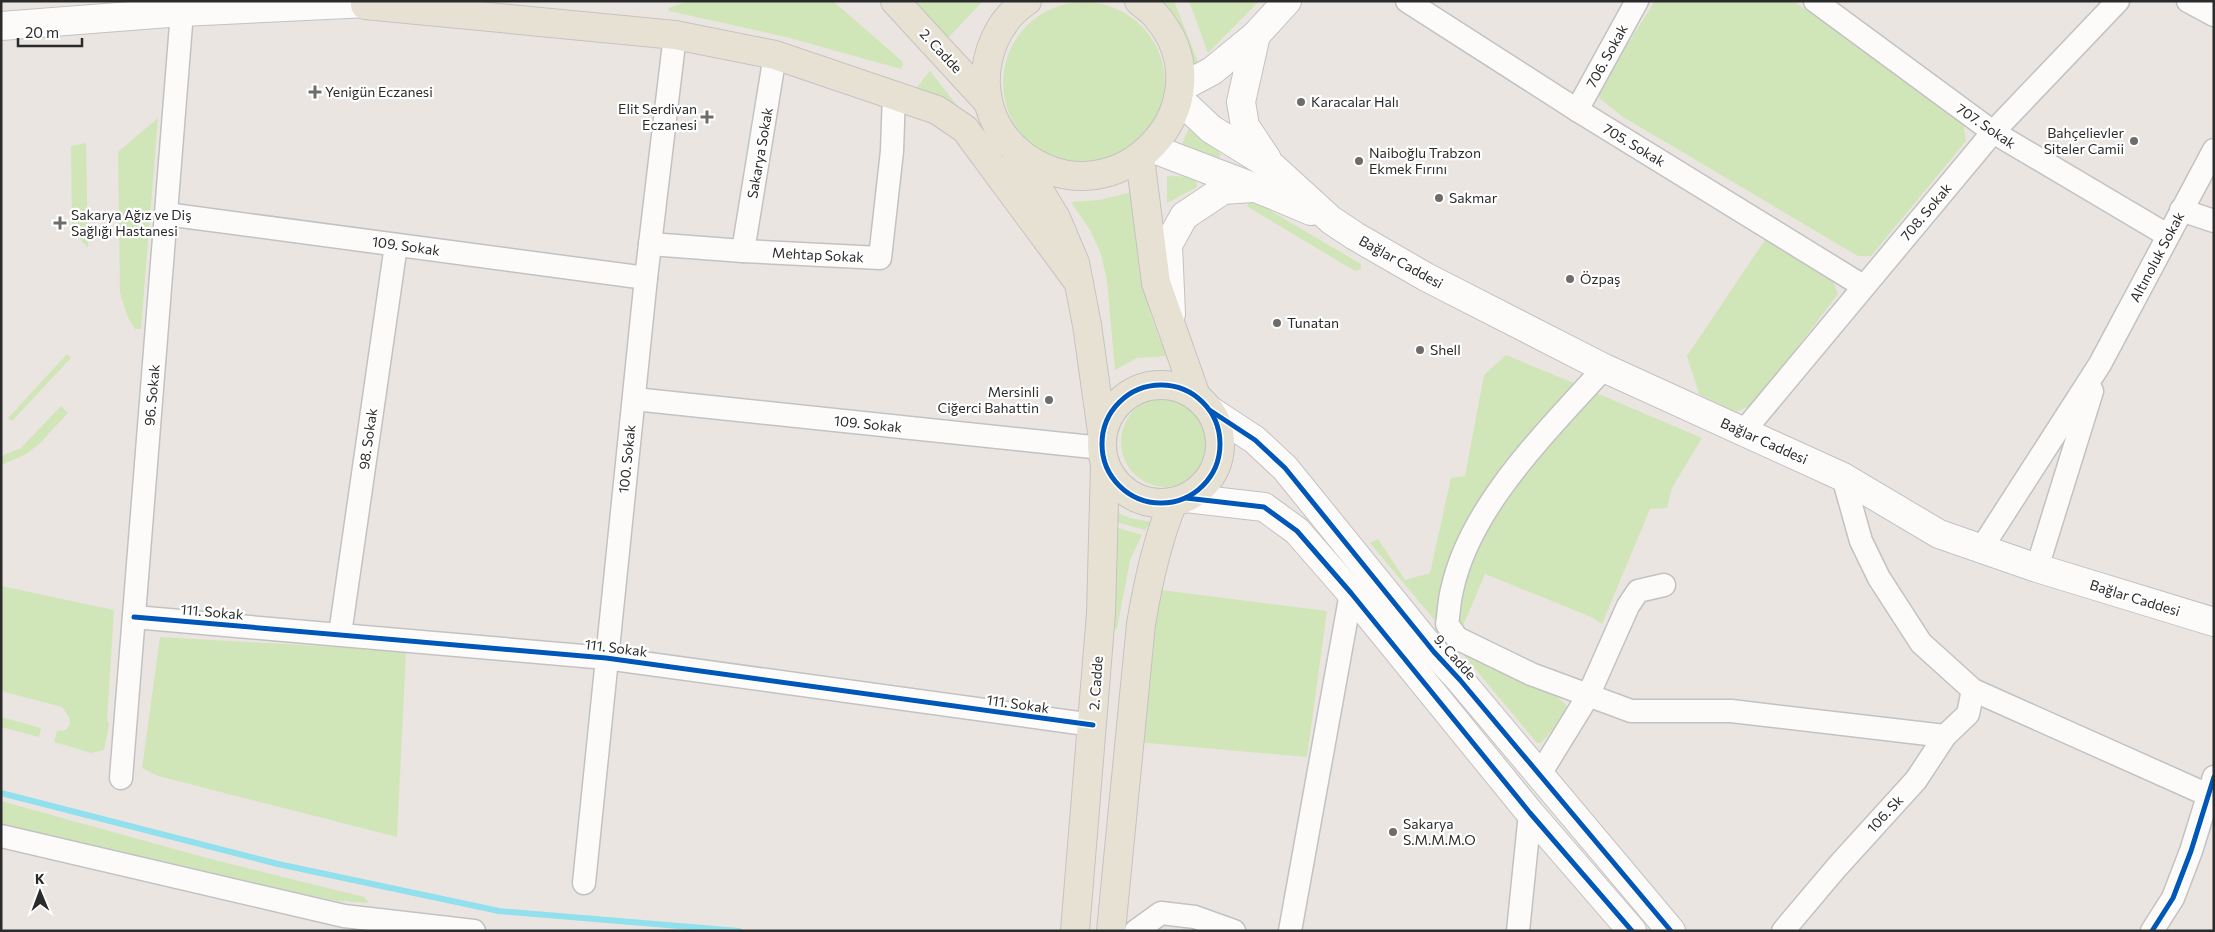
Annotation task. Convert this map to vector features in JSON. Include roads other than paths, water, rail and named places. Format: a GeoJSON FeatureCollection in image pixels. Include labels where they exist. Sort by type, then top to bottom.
{"type":"FeatureCollection","features":[{"type":"Feature","properties":{"kind":"main road"},"geometry":{"type":"LineString","coordinates":[[1,26],[182,12],[365,5],[402,1]]}},
{"type":"Feature","properties":{"kind":"main road","name":"2. Cadde"},"geometry":{"type":"LineString","coordinates":[[895,1],[987,100]]}},
{"type":"Feature","properties":{"kind":"main road"},"geometry":{"type":"LineString","coordinates":[[1027,1],[1002,25],[990,48],[985,74],[987,100],[997,126],[1014,148],[1036,165],[1061,174],[1089,176],[1116,171],[1146,153],[1166,131],[1175,110],[1179,93],[1178,62],[1171,38],[1156,16],[1140,1]]}},
{"type":"Feature","properties":{"kind":"main road"},"geometry":{"type":"LineString","coordinates":[[1179,93],[1212,71],[1256,36],[1287,1]]}},
{"type":"Feature","properties":{"kind":"main road"},"geometry":{"type":"LineString","coordinates":[[365,5],[675,35],[775,55],[894,93],[937,110],[965,129],[1079,283]]}},
{"type":"Feature","properties":{"kind":"main road"},"geometry":{"type":"LineString","coordinates":[[1256,36],[1241,102],[1245,126],[1265,178]]}},
{"type":"Feature","properties":{"kind":"main road"},"geometry":{"type":"LineString","coordinates":[[1179,93],[1211,129],[1265,178]]}},
{"type":"Feature","properties":{"kind":"main road","name":"2. Cadde"},"geometry":{"type":"LineString","coordinates":[[1014,148],[1056,218],[1075,263],[1088,325],[1103,448],[1101,613],[1075,931]]}},
{"type":"Feature","properties":{"kind":"main road"},"geometry":{"type":"LineString","coordinates":[[1146,153],[1265,178]]}},
{"type":"Feature","properties":{"kind":"main road"},"geometry":{"type":"LineString","coordinates":[[1111,931],[1141,624],[1148,582],[1160,533],[1179,500],[1202,486],[1214,470],[1220,450],[1219,430],[1204,403],[1156,283],[1146,153]]}},
{"type":"Feature","properties":{"kind":"main road"},"geometry":{"type":"LineString","coordinates":[[1171,323],[1168,245],[1184,216],[1223,190],[1265,178]]}},
{"type":"Feature","properties":{"kind":"main road","name":"Bağlar Caddesi"},"geometry":{"type":"LineString","coordinates":[[1265,178],[1355,236],[1426,277],[1604,368],[1843,477],[1939,534],[2037,568],[2214,622]]}},
{"type":"Feature","properties":{"kind":"main road"},"geometry":{"type":"LineString","coordinates":[[1204,403],[1179,387],[1159,384],[1140,388],[1122,398],[1110,414],[1103,448],[1113,479],[1125,491],[1140,499],[1156,503],[1179,500],[1264,507],[1297,531],[1351,593],[1530,813],[1632,931]]}},
{"type":"Feature","properties":{"kind":"main road","name":"9. Cadde"},"geometry":{"type":"LineString","coordinates":[[1204,403],[1255,440],[1285,468],[1434,652],[1540,774],[1671,931]]}},
{"type":"Feature","properties":{"kind":"street","name":"705. Sokak"},"geometry":{"type":"LineString","coordinates":[[1407,1],[1576,110],[1864,286]]}},
{"type":"Feature","properties":{"kind":"street","name":"706. Sokak"},"geometry":{"type":"LineString","coordinates":[[1576,110],[1637,1]]}},
{"type":"Feature","properties":{"kind":"street","name":"707. Sokak"},"geometry":{"type":"LineString","coordinates":[[1815,1],[1993,132],[2167,235]]}},
{"type":"Feature","properties":{"kind":"street","name":"708. Sokak"},"geometry":{"type":"LineString","coordinates":[[1743,432],[1993,132],[2118,1]]}},
{"type":"Feature","properties":{"kind":"street"},"geometry":{"type":"LineString","coordinates":[[2188,1],[2214,15]]}},
{"type":"Feature","properties":{"kind":"street","name":"96. Sokak"},"geometry":{"type":"LineString","coordinates":[[121,778],[182,12]]}},
{"type":"Feature","properties":{"kind":"street","name":"100. Sokak"},"geometry":{"type":"LineString","coordinates":[[584,884],[646,278],[675,35]]}},
{"type":"Feature","properties":{"kind":"street","name":"Sakarya Sokak"},"geometry":{"type":"LineString","coordinates":[[743,251],[775,55]]}},
{"type":"Feature","properties":{"kind":"street","name":"Mehtap Sokak"},"geometry":{"type":"LineString","coordinates":[[650,244],[880,258],[892,151],[894,93]]}},
{"type":"Feature","properties":{"kind":"street","name":"Altınoluk Sokak"},"geometry":{"type":"LineString","coordinates":[[1981,549],[2100,364],[2167,235],[2214,150]]}},
{"type":"Feature","properties":{"kind":"street"},"geometry":{"type":"LineString","coordinates":[[2181,210],[2214,221]]}},
{"type":"Feature","properties":{"kind":"street","name":"109. Sokak"},"geometry":{"type":"LineString","coordinates":[[166,214],[646,278]]}},
{"type":"Feature","properties":{"kind":"street","name":"98. Sokak"},"geometry":{"type":"LineString","coordinates":[[340,634],[396,245]]}},
{"type":"Feature","properties":{"kind":"street","name":"Altınoluk Sokak"},"geometry":{"type":"LineString","coordinates":[[2037,568],[2100,364]]}},
{"type":"Feature","properties":{"kind":"street"},"geometry":{"type":"LineString","coordinates":[[1604,368],[1510,474],[1483,514],[1465,552],[1452,589],[1447,624],[1457,638],[1531,674],[1630,711],[1731,711],[1945,736]]}},
{"type":"Feature","properties":{"kind":"street","name":"109. Sokak"},"geometry":{"type":"LineString","coordinates":[[634,399],[1103,448]]}},
{"type":"Feature","properties":{"kind":"street"},"geometry":{"type":"LineString","coordinates":[[1843,477],[1861,540],[1879,578],[1921,644],[1973,690],[2211,786],[2192,851],[2173,898],[2152,931]]}},
{"type":"Feature","properties":{"kind":"street"},"geometry":{"type":"LineString","coordinates":[[1540,774],[1588,696],[1628,606],[1638,591],[1664,585]]}},
{"type":"Feature","properties":{"kind":"street"},"geometry":{"type":"LineString","coordinates":[[1290,931],[1351,593]]}},
{"type":"Feature","properties":{"kind":"street","name":"111. Sokak"},"geometry":{"type":"LineString","coordinates":[[134,617],[606,658],[1093,725]]}},
{"type":"Feature","properties":{"kind":"street","name":"106. Sk"},"geometry":{"type":"LineString","coordinates":[[1783,931],[1836,867],[1897,804],[1916,780],[1945,736],[1968,714],[1973,690]]}},
{"type":"Feature","properties":{"kind":"street"},"geometry":{"type":"LineString","coordinates":[[1518,931],[1530,813]]}},
{"type":"Feature","properties":{"kind":"street"},"geometry":{"type":"LineString","coordinates":[[1,836],[166,876],[343,923],[474,931]]}},
{"type":"Feature","properties":{"kind":"street"},"geometry":{"type":"LineString","coordinates":[[1136,931],[1161,913],[1194,917],[1234,931]]}},
{"type":"Feature","properties":{"kind":"waterway"},"geometry":{"type":"LineString","coordinates":[[1,793],[278,864],[499,911],[739,931]]}},
{"type":"Feature","properties":{"kind":"place","name":"Yenigün Eczanesi"},"geometry":{"type":"Point","coordinates":[315,92]}},
{"type":"Feature","properties":{"kind":"place","name":"Karacalar Halı"},"geometry":{"type":"Point","coordinates":[1301,102]}},
{"type":"Feature","properties":{"kind":"place","name":"Elit Serdivan Eczanesi"},"geometry":{"type":"Point","coordinates":[707,117]}},
{"type":"Feature","properties":{"kind":"place","name":"Bahçelievler Siteler Camii"},"geometry":{"type":"Point","coordinates":[2134,141]}},
{"type":"Feature","properties":{"kind":"place","name":"Naiboğlu Trabzon Ekmek Fırını"},"geometry":{"type":"Point","coordinates":[1359,161]}},
{"type":"Feature","properties":{"kind":"place","name":"Sakmar"},"geometry":{"type":"Point","coordinates":[1439,198]}},
{"type":"Feature","properties":{"kind":"place","name":"Sakarya Ağız ve Diş Sağlığı Hastanesi"},"geometry":{"type":"Point","coordinates":[60,223]}},
{"type":"Feature","properties":{"kind":"place","name":"Özpaş"},"geometry":{"type":"Point","coordinates":[1570,279]}},
{"type":"Feature","properties":{"kind":"place","name":"Tunatan"},"geometry":{"type":"Point","coordinates":[1277,323]}},
{"type":"Feature","properties":{"kind":"place","name":"Shell"},"geometry":{"type":"Point","coordinates":[1420,350]}},
{"type":"Feature","properties":{"kind":"place","name":"Mersinli Ciğerci Bahattin"},"geometry":{"type":"Point","coordinates":[1049,400]}},
{"type":"Feature","properties":{"kind":"place","name":"Sakarya S.M.M.M.O"},"geometry":{"type":"Point","coordinates":[1393,832]}}]}
